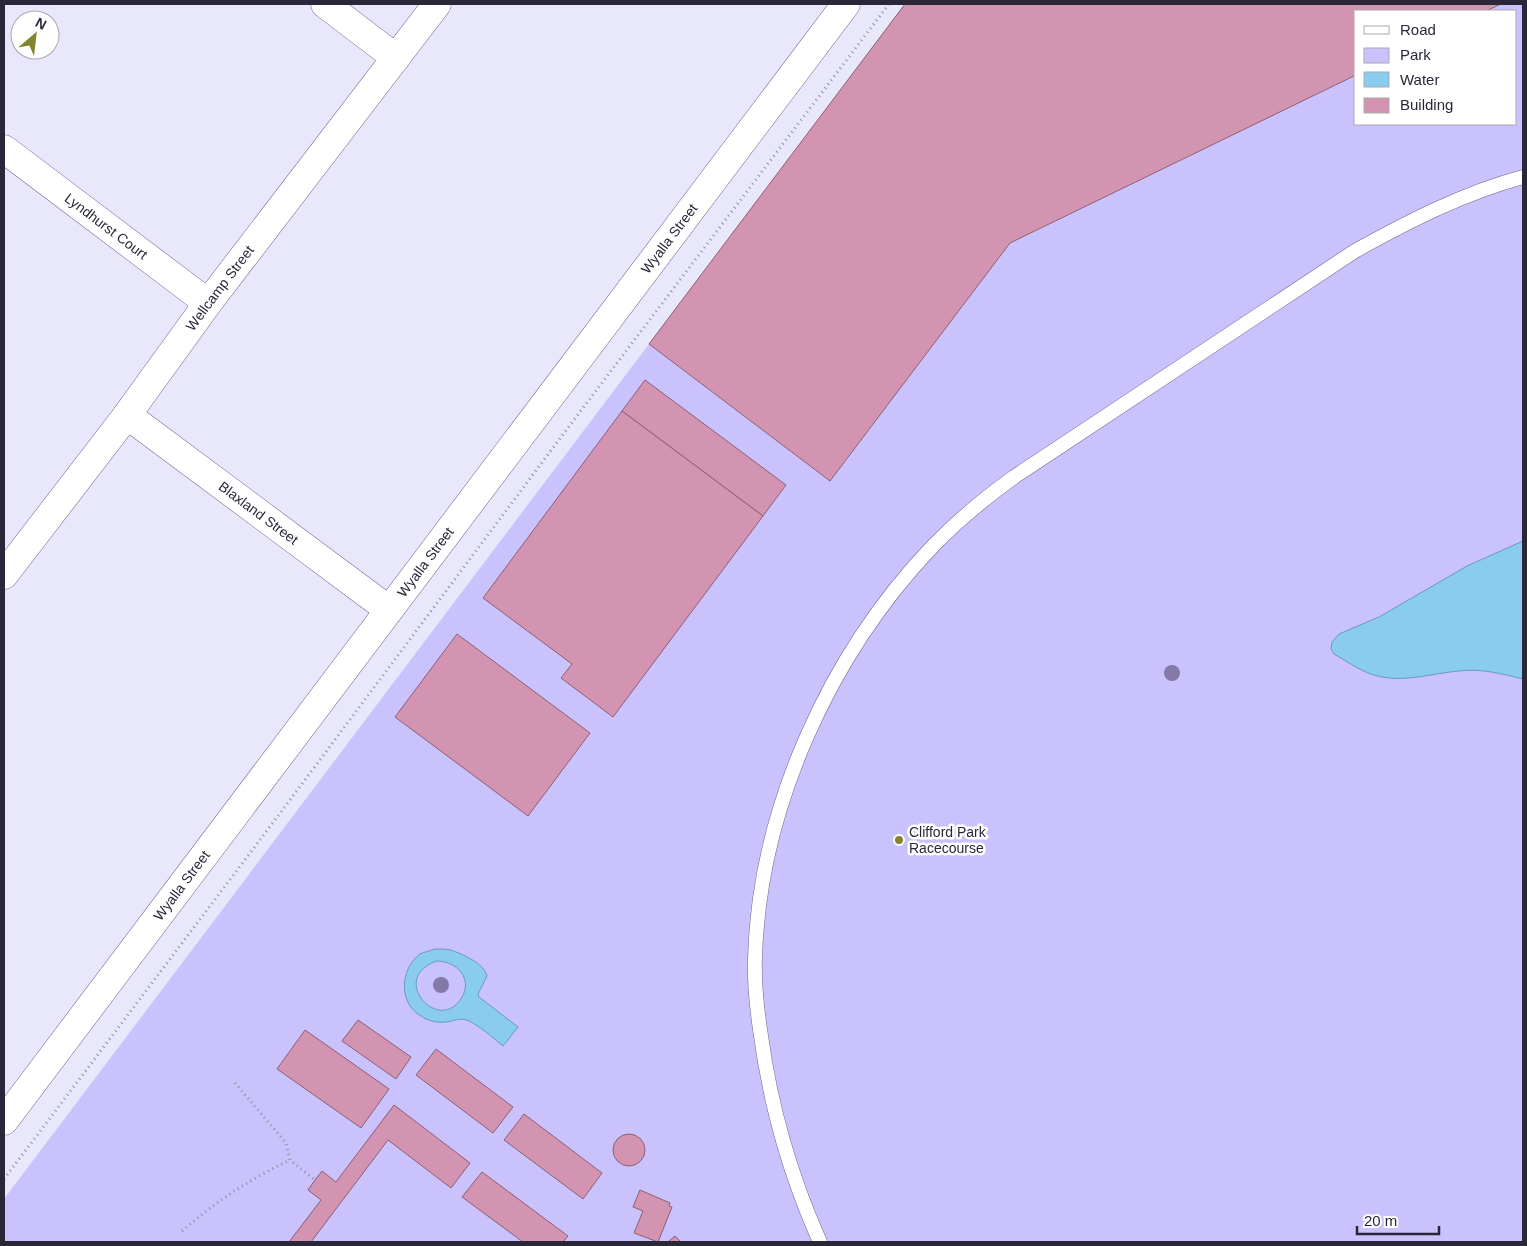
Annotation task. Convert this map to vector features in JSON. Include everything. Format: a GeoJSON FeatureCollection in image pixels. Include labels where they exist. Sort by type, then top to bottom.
{"type":"FeatureCollection","features":[{"type":"Feature","properties":{"kind":"street"},"geometry":{"type":"LineString","coordinates":[[325,4],[396,58]]}},
{"type":"Feature","properties":{"kind":"street","name":"Wellcamp Street"},"geometry":{"type":"LineString","coordinates":[[6,567],[127,415],[208,303],[437,4]]}},
{"type":"Feature","properties":{"kind":"street","name":"Wyalla Street"},"geometry":{"type":"LineString","coordinates":[[4,1121],[846,4]]}},
{"type":"Feature","properties":{"kind":"street","name":"Lyndhurst Court"},"geometry":{"type":"LineString","coordinates":[[4,150],[208,303]]}},
{"type":"Feature","properties":{"kind":"street","name":"Blaxland Street"},"geometry":{"type":"LineString","coordinates":[[127,415],[389,610]]}},
{"type":"Feature","properties":{"kind":"lane"},"geometry":{"type":"LineString","coordinates":[[820,1242],[788,1162],[775,1114],[765,1066],[758,1013],[755,959],[760,905],[766,870],[783,801],[801,750],[823,702],[849,655],[878,613],[932,547],[978,504],[1014,476],[1355,251],[1405,223],[1457,199],[1523,177]]}},
{"type":"Feature","properties":{"kind":"path"},"geometry":{"type":"LineString","coordinates":[[4,1179],[567,429],[890,4]]}},
{"type":"Feature","properties":{"kind":"path"},"geometry":{"type":"LineString","coordinates":[[234,1083],[286,1144],[290,1160],[315,1180]]}},
{"type":"Feature","properties":{"kind":"path"},"geometry":{"type":"LineString","coordinates":[[182,1231],[205,1210],[231,1192],[257,1176],[290,1160]]}},
{"type":"Feature","properties":{"kind":"green space","name":"Clifford Park Racecourse"},"geometry":{"type":"Polygon","coordinates":[[[1501,4],[1523,4],[1523,1242],[4,1242],[4,1199],[649,344],[830,481],[1010,243],[1354,76],[1354,125],[1517,125],[1517,10],[1488,10],[1501,4]]]}},
{"type":"Feature","properties":{"kind":"water"},"geometry":{"type":"Polygon","coordinates":[[[1523,541],[1523,679],[1475,670],[1411,678],[1382,677],[1357,668],[1334,654],[1331,649],[1332,642],[1339,634],[1379,617],[1467,566],[1523,541]]]}},
{"type":"Feature","properties":{"kind":"water"},"geometry":{"type":"Polygon","coordinates":[[[435,949],[447,949],[456,952],[477,963],[485,971],[487,976],[478,994],[479,997],[518,1027],[503,1046],[469,1021],[460,1019],[446,1022],[433,1021],[424,1018],[408,1003],[404,986],[408,968],[420,954],[435,949]],[[437,961],[423,969],[417,979],[417,990],[422,1000],[431,1007],[442,1010],[453,1007],[462,997],[465,990],[464,977],[461,972],[456,967],[437,961]]]}},
{"type":"Feature","properties":{"kind":"building"},"geometry":{"type":"Polygon","coordinates":[[[905,4],[1501,4],[1488,10],[1354,10],[1354,76],[1010,243],[830,481],[649,344],[905,4]]]}},
{"type":"Feature","properties":{"kind":"building"},"geometry":{"type":"Polygon","coordinates":[[[645,380],[786,485],[763,516],[622,411],[645,380]]]}},
{"type":"Feature","properties":{"kind":"building"},"geometry":{"type":"Polygon","coordinates":[[[622,411],[763,516],[613,717],[561,678],[572,664],[483,598],[622,411]]]}},
{"type":"Feature","properties":{"kind":"building"},"geometry":{"type":"Polygon","coordinates":[[[457,634],[590,733],[528,816],[395,717],[457,634]]]}},
{"type":"Feature","properties":{"kind":"building"},"geometry":{"type":"Polygon","coordinates":[[[358,1020],[411,1057],[396,1079],[342,1041],[358,1020]]]}},
{"type":"Feature","properties":{"kind":"building"},"geometry":{"type":"Polygon","coordinates":[[[305,1030],[389,1089],[361,1128],[277,1069],[305,1030]]]}},
{"type":"Feature","properties":{"kind":"building"},"geometry":{"type":"Polygon","coordinates":[[[436,1049],[513,1107],[493,1133],[416,1075],[436,1049]]]}},
{"type":"Feature","properties":{"kind":"building"},"geometry":{"type":"Polygon","coordinates":[[[394,1105],[470,1163],[451,1188],[388,1140],[311,1242],[289,1242],[321,1200],[308,1190],[315,1180],[322,1171],[336,1182],[394,1105]]]}},
{"type":"Feature","properties":{"kind":"building"},"geometry":{"type":"Polygon","coordinates":[[[524,1114],[602,1173],[583,1199],[504,1140],[524,1114]]]}},
{"type":"Feature","properties":{"kind":"building"},"geometry":{"type":"Polygon","coordinates":[[[629,1134],[635,1135],[640,1139],[644,1144],[644,1156],[640,1161],[635,1165],[629,1166],[623,1165],[618,1161],[614,1156],[613,1150],[614,1144],[618,1139],[623,1135],[629,1134]]]}},
{"type":"Feature","properties":{"kind":"building"},"geometry":{"type":"Polygon","coordinates":[[[482,1172],[568,1236],[563,1242],[523,1242],[462,1197],[482,1172]]]}},
{"type":"Feature","properties":{"kind":"building"},"geometry":{"type":"Polygon","coordinates":[[[640,1190],[670,1203],[669,1206],[672,1207],[658,1242],[634,1233],[643,1211],[633,1207],[640,1190]]]}},
{"type":"Feature","properties":{"kind":"building"},"geometry":{"type":"Polygon","coordinates":[[[675,1236],[681,1242],[668,1242],[675,1236]]]}},
{"type":"Feature","properties":{"kind":"place","name":"Clifford Park Racecourse"},"geometry":{"type":"Point","coordinates":[899,840]}}]}
